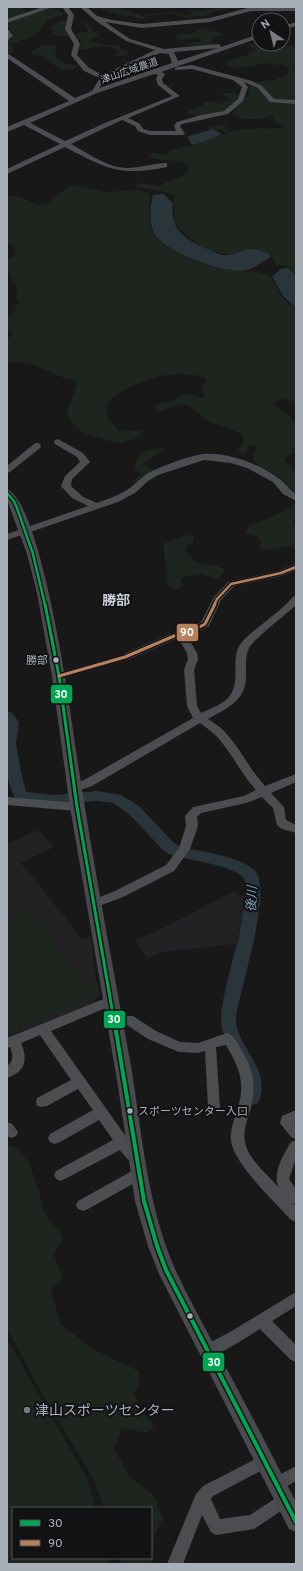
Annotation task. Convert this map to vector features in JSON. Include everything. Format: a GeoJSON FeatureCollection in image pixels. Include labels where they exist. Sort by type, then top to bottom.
{"type":"FeatureCollection","features":[{"type":"Feature","properties":{"kind":"main road"},"geometry":{"type":"LineString","coordinates":[[7,493],[14,501],[25,530],[43,593],[144,1201],[157,1246],[164,1264],[296,1522]]}},
{"type":"Feature","properties":{"kind":"street"},"geometry":{"type":"LineString","coordinates":[[7,21],[49,7]]}},
{"type":"Feature","properties":{"kind":"street"},"geometry":{"type":"LineString","coordinates":[[65,7],[71,14],[68,29],[77,44],[74,55],[79,63],[91,74],[104,77]]}},
{"type":"Feature","properties":{"kind":"street"},"geometry":{"type":"LineString","coordinates":[[83,7],[128,40],[174,54],[176,64]]}},
{"type":"Feature","properties":{"kind":"street"},"geometry":{"type":"LineString","coordinates":[[94,16],[112,22],[145,26],[210,20],[251,9],[296,9]]}},
{"type":"Feature","properties":{"kind":"street"},"geometry":{"type":"LineString","coordinates":[[7,31],[10,36],[7,39]]}},
{"type":"Feature","properties":{"kind":"street"},"geometry":{"type":"LineString","coordinates":[[247,32],[251,32]]}},
{"type":"Feature","properties":{"kind":"street"},"geometry":{"type":"LineString","coordinates":[[95,92],[95,89],[104,77],[164,50],[216,46],[228,47],[228,41],[238,35]]}},
{"type":"Feature","properties":{"kind":"street","name":"津山広域農道"},"geometry":{"type":"LineString","coordinates":[[7,130],[73,100],[158,73],[176,64],[251,39]]}},
{"type":"Feature","properties":{"kind":"street"},"geometry":{"type":"LineString","coordinates":[[7,54],[73,100]]}},
{"type":"Feature","properties":{"kind":"street"},"geometry":{"type":"LineString","coordinates":[[7,172],[122,118],[177,96],[160,84],[158,73],[192,67],[257,85],[272,101],[296,102]]}},
{"type":"Feature","properties":{"kind":"street"},"geometry":{"type":"LineString","coordinates":[[122,118],[138,125],[139,129],[150,133],[170,132],[181,134],[176,126],[179,123],[228,112],[241,100],[245,87],[236,79]]}},
{"type":"Feature","properties":{"kind":"street"},"geometry":{"type":"LineString","coordinates":[[23,122],[99,162],[123,170],[164,165]]}},
{"type":"Feature","properties":{"kind":"street"},"geometry":{"type":"LineString","coordinates":[[58,442],[80,455],[85,462],[68,478],[66,486],[73,495],[97,506]]}},
{"type":"Feature","properties":{"kind":"street"},"geometry":{"type":"LineString","coordinates":[[7,475],[10,474],[7,470],[37,446]]}},
{"type":"Feature","properties":{"kind":"street"},"geometry":{"type":"LineString","coordinates":[[7,536],[115,500],[132,491],[145,479],[155,473],[194,459],[211,457],[232,460],[276,480],[286,492],[296,498]]}},
{"type":"Feature","properties":{"kind":"street"},"geometry":{"type":"LineString","coordinates":[[58,676],[125,657],[192,631],[205,624],[216,599],[230,584],[285,572],[296,567]]}},
{"type":"Feature","properties":{"kind":"street"},"geometry":{"type":"LineString","coordinates":[[285,572],[296,577]]}},
{"type":"Feature","properties":{"kind":"street"},"geometry":{"type":"LineString","coordinates":[[7,801],[76,798],[88,783],[219,709],[235,697],[239,690],[241,681],[240,664],[242,651],[245,645],[296,599]]}},
{"type":"Feature","properties":{"kind":"street"},"geometry":{"type":"LineString","coordinates":[[181,635],[192,653],[193,659],[189,670],[190,694],[195,714],[199,719],[219,732],[227,741],[251,778],[278,807],[281,822],[286,826],[296,829]]}},
{"type":"Feature","properties":{"kind":"street"},"geometry":{"type":"LineString","coordinates":[[94,904],[119,894],[170,868],[182,852],[192,826],[191,816],[197,810],[246,799],[296,778]]}},
{"type":"Feature","properties":{"kind":"street"},"geometry":{"type":"LineString","coordinates":[[7,1073],[15,1069],[20,1060],[19,1052],[10,1041],[111,1001]]}},
{"type":"Feature","properties":{"kind":"street"},"geometry":{"type":"LineString","coordinates":[[114,1020],[129,1020],[152,1035],[179,1047],[198,1048],[227,1038],[243,1064],[248,1086],[247,1097],[237,1133],[240,1151],[246,1160],[296,1216]]}},
{"type":"Feature","properties":{"kind":"street"},"geometry":{"type":"LineString","coordinates":[[42,1028],[139,1166],[83,1205]]}},
{"type":"Feature","properties":{"kind":"street"},"geometry":{"type":"LineString","coordinates":[[209,1045],[211,1049],[214,1108]]}},
{"type":"Feature","properties":{"kind":"street"},"geometry":{"type":"LineString","coordinates":[[42,1102],[79,1082]]}},
{"type":"Feature","properties":{"kind":"street"},"geometry":{"type":"LineString","coordinates":[[55,1138],[101,1112]]}},
{"type":"Feature","properties":{"kind":"street"},"geometry":{"type":"LineString","coordinates":[[296,1115],[287,1120],[287,1123],[296,1134]]}},
{"type":"Feature","properties":{"kind":"street"},"geometry":{"type":"LineString","coordinates":[[61,1175],[122,1142]]}},
{"type":"Feature","properties":{"kind":"street"},"geometry":{"type":"LineString","coordinates":[[296,1146],[288,1158],[282,1179],[296,1198]]}},
{"type":"Feature","properties":{"kind":"street"},"geometry":{"type":"LineString","coordinates":[[208,1351],[262,1321],[296,1298]]}},
{"type":"Feature","properties":{"kind":"street"},"geometry":{"type":"LineString","coordinates":[[262,1321],[296,1354]]}},
{"type":"Feature","properties":{"kind":"street"},"geometry":{"type":"LineString","coordinates":[[175,1564],[201,1499],[208,1491],[265,1461]]}},
{"type":"Feature","properties":{"kind":"street"},"geometry":{"type":"LineString","coordinates":[[277,1484],[296,1473]]}},
{"type":"Feature","properties":{"kind":"street"},"geometry":{"type":"LineString","coordinates":[[201,1499],[204,1502],[216,1527],[254,1521],[285,1500]]}},
{"type":"Feature","properties":{"kind":"shaded area"},"geometry":{"type":"Polygon","coordinates":[[[7,7],[20,7],[27,12],[7,19],[7,7]]]}},
{"type":"Feature","properties":{"kind":"shaded area"},"geometry":{"type":"Polygon","coordinates":[[[91,7],[117,7],[143,16],[175,12],[186,15],[194,14],[185,9],[202,11],[226,7],[256,7],[229,9],[210,13],[210,15],[184,18],[176,14],[162,14],[145,17],[144,18],[146,20],[138,19],[133,16],[123,16],[100,9],[94,10],[91,7]]]}},
{"type":"Feature","properties":{"kind":"shaded area"},"geometry":{"type":"Polygon","coordinates":[[[48,8],[53,8],[65,13],[45,22],[45,24],[41,27],[42,30],[30,38],[9,44],[14,50],[13,53],[7,53],[7,42],[13,37],[11,30],[7,27],[7,23],[48,8]]]}},
{"type":"Feature","properties":{"kind":"shaded area"},"geometry":{"type":"Polygon","coordinates":[[[63,20],[66,21],[68,36],[59,36],[53,33],[54,30],[49,27],[63,20]]]}},
{"type":"Feature","properties":{"kind":"shaded area"},"geometry":{"type":"Polygon","coordinates":[[[83,23],[87,23],[93,31],[100,35],[90,39],[93,43],[120,46],[119,49],[128,53],[126,55],[113,57],[120,52],[112,47],[104,46],[80,50],[78,48],[81,45],[80,40],[75,34],[88,31],[83,23]]]}},
{"type":"Feature","properties":{"kind":"shaded area"},"geometry":{"type":"Polygon","coordinates":[[[205,27],[210,31],[219,32],[223,35],[213,38],[211,45],[188,46],[185,44],[201,41],[199,38],[181,40],[175,36],[181,33],[188,35],[205,27]]]}},
{"type":"Feature","properties":{"kind":"shaded area"},"geometry":{"type":"Polygon","coordinates":[[[43,45],[55,45],[55,52],[58,59],[64,63],[77,66],[71,70],[59,68],[39,55],[29,53],[43,45]]]}},
{"type":"Feature","properties":{"kind":"shaded area"},"geometry":{"type":"Polygon","coordinates":[[[296,45],[296,273],[285,265],[277,266],[271,254],[259,250],[247,249],[230,255],[216,252],[200,245],[185,235],[176,223],[174,217],[173,199],[176,196],[174,194],[137,187],[134,184],[158,186],[179,178],[189,172],[189,165],[179,161],[158,160],[150,156],[151,153],[168,154],[170,150],[203,143],[213,137],[228,134],[222,130],[207,129],[208,127],[226,124],[227,125],[224,127],[230,132],[243,129],[285,128],[272,120],[276,115],[259,119],[244,119],[236,117],[232,114],[237,106],[212,114],[187,114],[186,112],[204,105],[202,102],[211,101],[219,104],[230,99],[222,93],[234,93],[245,97],[250,93],[248,87],[250,85],[260,88],[255,82],[274,80],[287,75],[289,67],[280,64],[276,65],[266,63],[235,68],[228,66],[225,63],[252,52],[291,52],[291,46],[296,45]]]}},
{"type":"Feature","properties":{"kind":"shaded area"},"geometry":{"type":"Polygon","coordinates":[[[212,129],[222,134],[204,142],[192,145],[187,137],[212,129]]]}},
{"type":"Feature","properties":{"kind":"shaded area"},"geometry":{"type":"Polygon","coordinates":[[[74,185],[106,192],[139,190],[150,194],[149,217],[152,231],[161,243],[179,254],[216,268],[252,271],[269,275],[282,297],[296,309],[296,405],[284,398],[277,400],[274,404],[296,421],[296,452],[284,458],[286,462],[296,469],[296,493],[290,489],[278,476],[256,464],[253,460],[256,449],[255,445],[248,447],[246,452],[242,454],[237,451],[243,444],[244,438],[235,430],[208,421],[193,408],[183,404],[176,405],[163,411],[156,411],[154,405],[169,402],[181,396],[190,395],[203,398],[205,395],[201,389],[202,385],[207,381],[204,377],[184,374],[167,375],[128,388],[114,396],[108,404],[106,416],[119,431],[144,431],[135,439],[121,443],[82,432],[72,423],[67,411],[77,385],[75,380],[57,375],[34,365],[17,362],[7,363],[7,339],[13,334],[7,328],[8,320],[9,316],[15,311],[16,305],[19,302],[16,295],[16,284],[10,278],[10,273],[7,272],[7,258],[14,257],[16,250],[13,245],[7,244],[7,197],[18,196],[37,205],[42,205],[51,202],[69,186],[74,185]]]}},
{"type":"Feature","properties":{"kind":"shaded area"},"geometry":{"type":"Polygon","coordinates":[[[163,194],[173,203],[174,220],[176,226],[184,236],[197,244],[222,255],[229,255],[251,249],[270,254],[271,257],[250,269],[237,271],[195,260],[168,247],[158,239],[153,231],[150,218],[153,195],[163,194]]]}},
{"type":"Feature","properties":{"kind":"shaded area"},"geometry":{"type":"Polygon","coordinates":[[[288,268],[296,275],[296,308],[283,296],[272,276],[281,269],[288,268]]]}},
{"type":"Feature","properties":{"kind":"shaded area"},"geometry":{"type":"Polygon","coordinates":[[[158,448],[162,449],[162,451],[145,462],[145,465],[151,469],[150,472],[139,482],[135,482],[134,479],[140,476],[140,473],[135,469],[135,463],[141,453],[158,448]]]}},
{"type":"Feature","properties":{"kind":"shaded area"},"geometry":{"type":"Polygon","coordinates":[[[296,504],[296,517],[293,521],[296,526],[296,549],[286,546],[265,551],[258,547],[262,541],[256,536],[246,534],[245,532],[249,526],[280,513],[296,504]]]}},
{"type":"Feature","properties":{"kind":"shaded area"},"geometry":{"type":"Polygon","coordinates":[[[188,535],[194,536],[193,542],[185,547],[186,552],[196,562],[207,565],[218,565],[225,571],[217,579],[201,574],[183,577],[181,581],[183,585],[176,590],[167,585],[164,544],[188,535]]]}},
{"type":"Feature","properties":{"kind":"shaded area"},"geometry":{"type":"Polygon","coordinates":[[[38,830],[54,847],[21,863],[82,939],[91,936],[95,975],[100,993],[93,1004],[7,1037],[7,844],[38,830]]]}},
{"type":"Feature","properties":{"kind":"shaded area"},"geometry":{"type":"Polygon","coordinates":[[[234,891],[239,896],[248,894],[236,944],[162,952],[147,959],[136,940],[175,922],[234,891]]]}},
{"type":"Feature","properties":{"kind":"shaded area"},"geometry":{"type":"Polygon","coordinates":[[[29,910],[90,987],[91,999],[7,1033],[7,921],[29,910]]]}},
{"type":"Feature","properties":{"kind":"shaded area"},"geometry":{"type":"Polygon","coordinates":[[[7,1145],[17,1148],[29,1163],[38,1188],[44,1212],[63,1237],[54,1255],[63,1277],[51,1290],[61,1325],[96,1351],[139,1371],[139,1386],[134,1394],[142,1410],[154,1427],[147,1433],[122,1428],[114,1448],[128,1475],[154,1496],[163,1518],[155,1534],[152,1561],[150,1564],[121,1564],[119,1559],[152,1559],[152,1507],[104,1507],[93,1478],[37,1385],[7,1328],[7,1145]]]}},
{"type":"Feature","properties":{"kind":"shaded area","name":"津山スポーツセンター"},"geometry":{"type":"Polygon","coordinates":[[[7,1339],[88,1480],[95,1507],[12,1507],[12,1559],[108,1559],[110,1564],[7,1564],[7,1339]]]}},
{"type":"Feature","properties":{"kind":"waterway","name":"後川"},"geometry":{"type":"LineString","coordinates":[[7,716],[12,722],[9,740],[10,748],[16,780],[22,797],[54,800],[97,796],[116,799],[134,810],[169,847],[176,851],[231,864],[250,875],[253,883],[251,914],[228,1019],[230,1030],[248,1065],[253,1086],[252,1098]]}},
{"type":"Feature","properties":{"kind":"transit line","name":"30"},"geometry":{"type":"LineString","coordinates":[[7,493],[14,501],[17,508],[33,554],[43,593],[59,676],[77,807],[126,1086],[144,1201],[157,1246],[166,1270],[296,1522]]}},
{"type":"Feature","properties":{"kind":"transit line","name":"90"},"geometry":{"type":"LineString","coordinates":[[59,676],[125,657],[174,636],[192,631],[205,624],[217,599],[231,584],[281,573],[296,567]]}},
{"type":"Feature","properties":{"kind":"place","name":"勝部"},"geometry":{"type":"Point","coordinates":[56,660]}},
{"type":"Feature","properties":{"kind":"place","name":"スポーツセンター入口"},"geometry":{"type":"Point","coordinates":[130,1111]}},
{"type":"Feature","properties":{"kind":"place","name":"津山スポーツセンター"},"geometry":{"type":"Point","coordinates":[27,1410]}},
{"type":"Feature","properties":{"kind":"district","name":"勝部"},"geometry":{"type":"Point","coordinates":[116,600]}}]}
